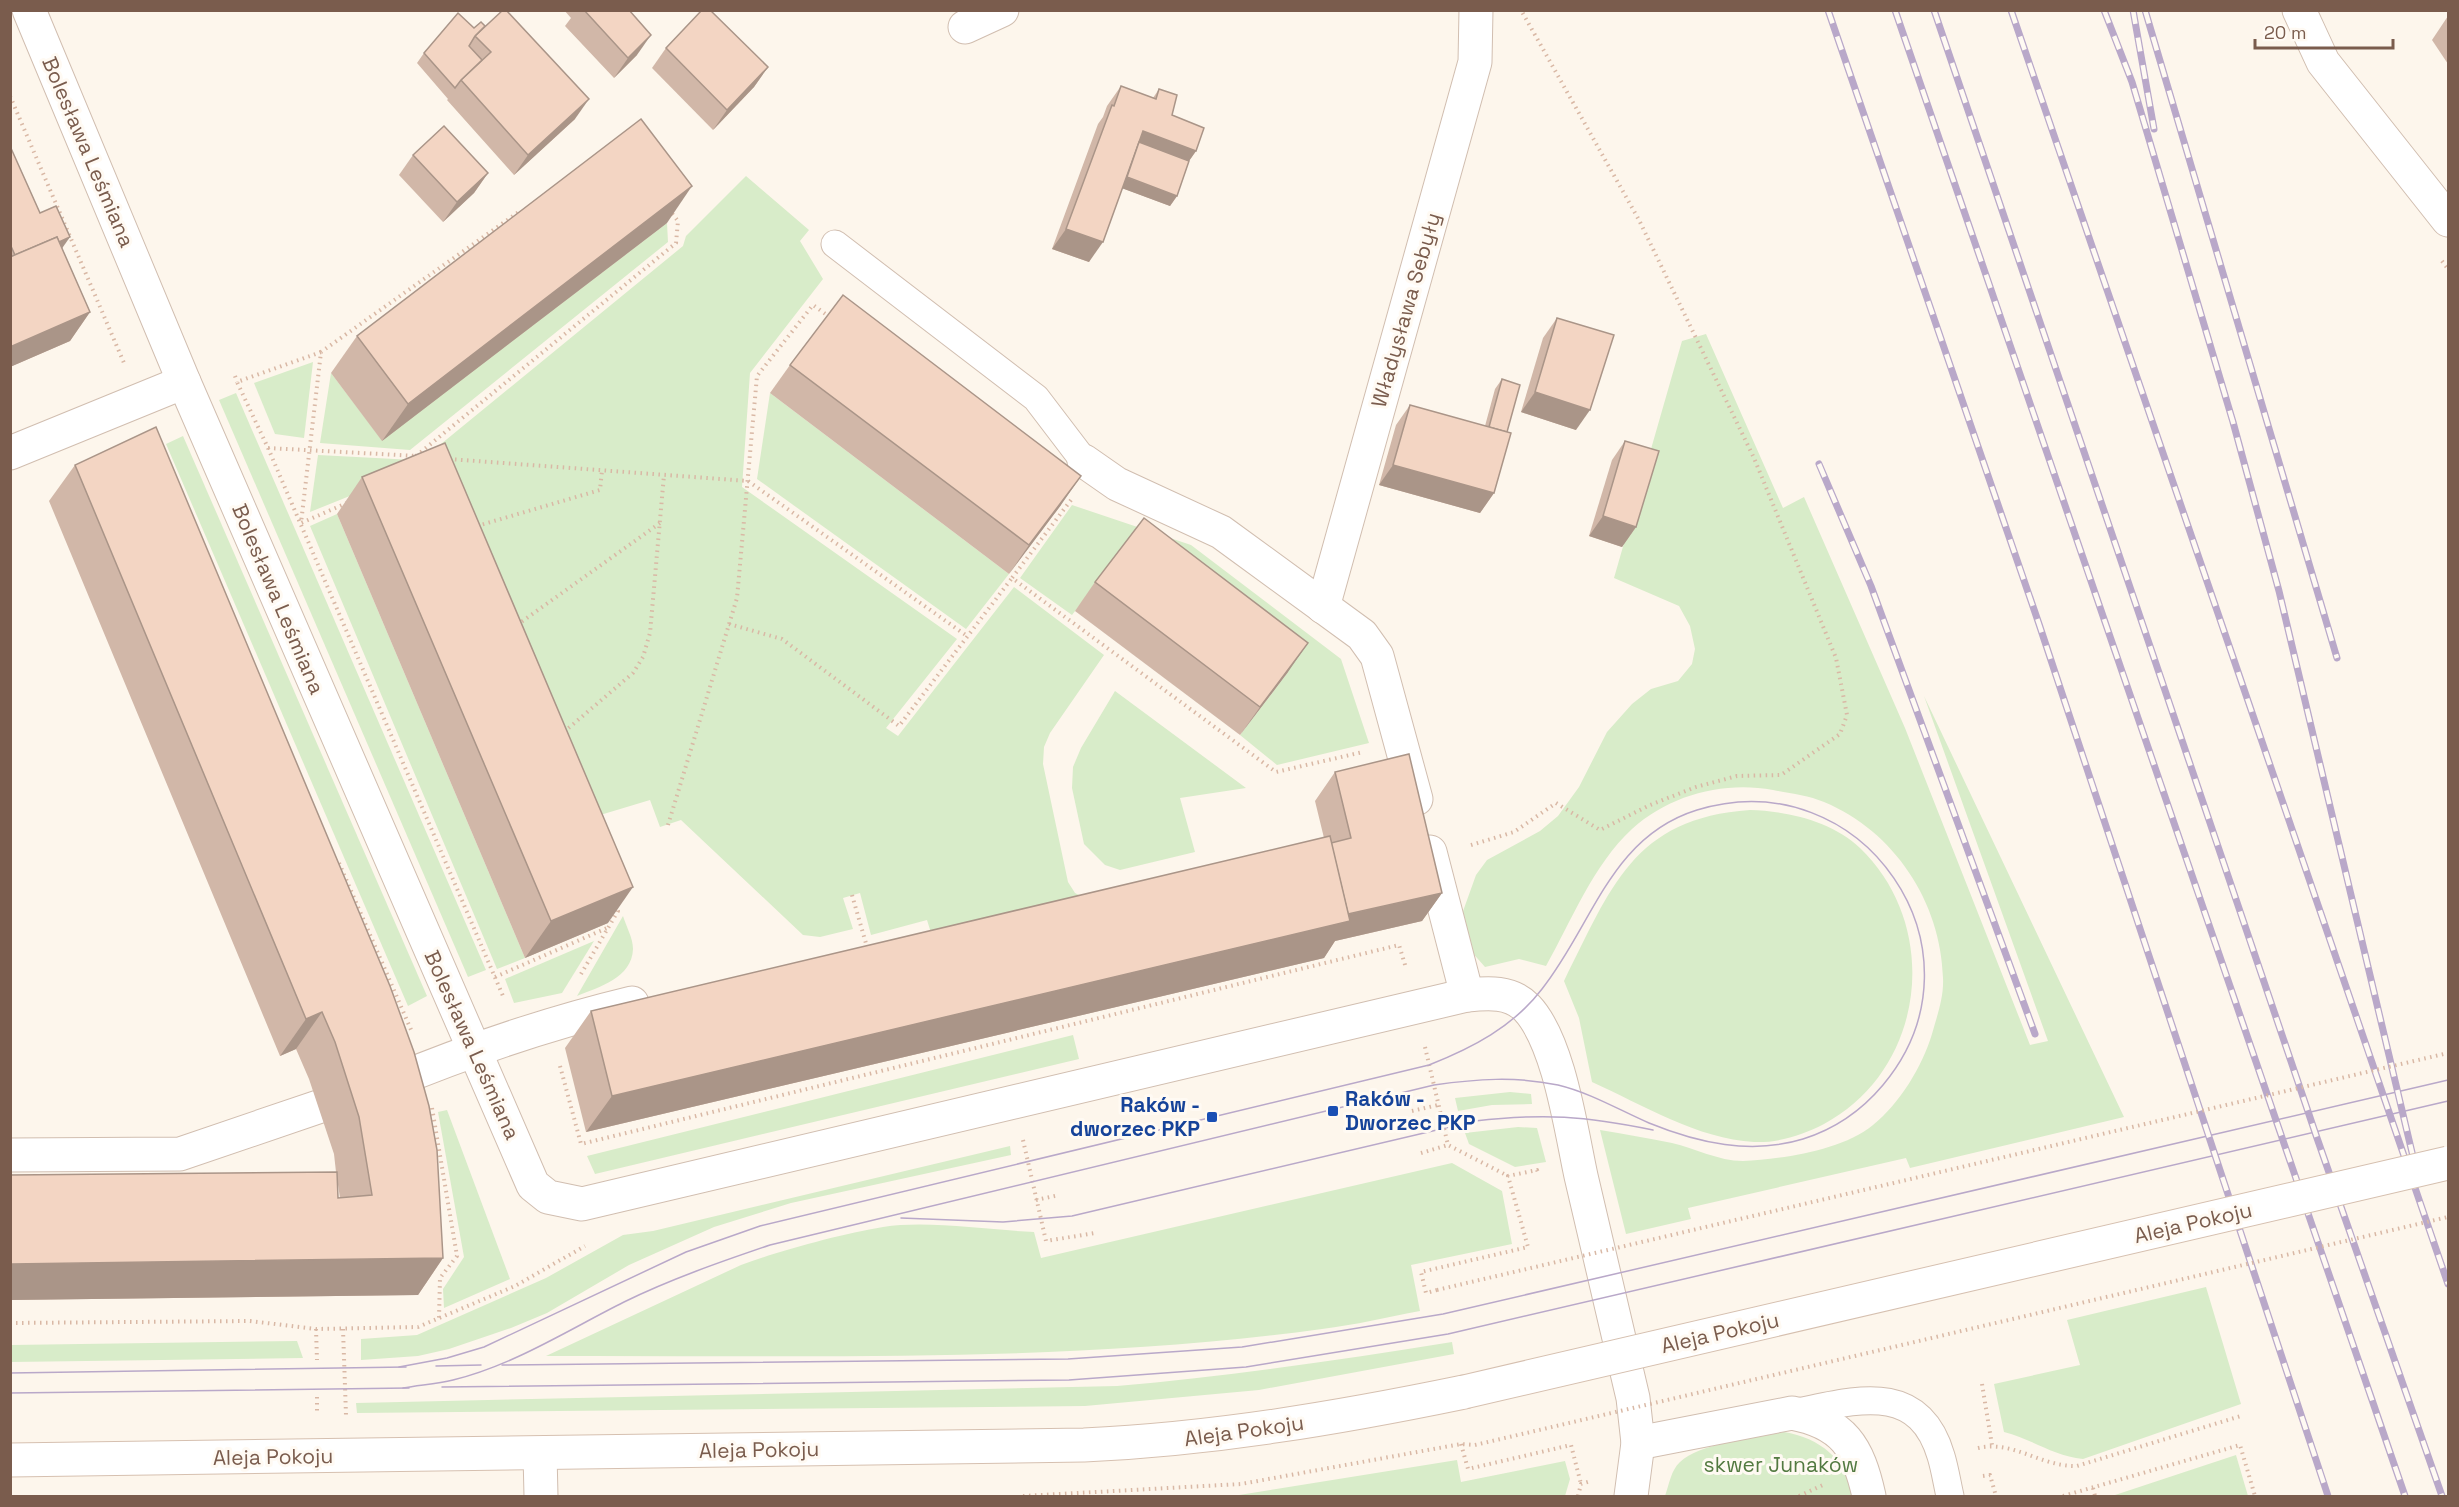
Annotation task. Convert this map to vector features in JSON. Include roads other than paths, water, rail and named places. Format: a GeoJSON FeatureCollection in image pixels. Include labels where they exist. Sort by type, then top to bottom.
{"type":"FeatureCollection","features":[{"type":"Feature","properties":{"kind":"street","name":"Bolesława Leśmiana"},"geometry":{"type":"LineString","coordinates":[[29,10],[184,382],[533,1185],[548,1197],[582,1204],[1467,995]]}},
{"type":"Feature","properties":{"kind":"street"},"geometry":{"type":"LineString","coordinates":[[965,27],[1002,10]]}},
{"type":"Feature","properties":{"kind":"street","name":"Władysława Sebyły"},"geometry":{"type":"LineString","coordinates":[[1323,607],[1475,62],[1476,10]]}},
{"type":"Feature","properties":{"kind":"street"},"geometry":{"type":"LineString","coordinates":[[2299,10],[2323,62],[2448,220]]}},
{"type":"Feature","properties":{"kind":"street"},"geometry":{"type":"LineString","coordinates":[[10,453],[184,382]]}},
{"type":"Feature","properties":{"kind":"street"},"geometry":{"type":"LineString","coordinates":[[1084,461],[1117,484],[1221,531],[1362,635],[1377,656],[1467,995],[1491,993],[1511,997],[1527,1008],[1543,1032],[1550,1049],[1633,1398],[1638,1443],[1631,1497]]}},
{"type":"Feature","properties":{"kind":"street"},"geometry":{"type":"LineString","coordinates":[[387,1084],[474,1049],[548,1023],[659,997]]}},
{"type":"Feature","properties":{"kind":"street"},"geometry":{"type":"LineString","coordinates":[[10,1155],[180,1154],[318,1107]]}},
{"type":"Feature","properties":{"kind":"street","name":"Aleja Pokoju"},"geometry":{"type":"LineString","coordinates":[[10,1460],[540,1454],[1164,1442],[1346,1416],[1464,1392],[2448,1163]]}},
{"type":"Feature","properties":{"kind":"street"},"geometry":{"type":"LineString","coordinates":[[1638,1443],[1792,1413],[1817,1418],[1838,1431],[1855,1450],[1869,1497]]}},
{"type":"Feature","properties":{"kind":"street"},"geometry":{"type":"LineString","coordinates":[[540,1454],[540,1497]]}},
{"type":"Feature","properties":{"kind":"lane"},"geometry":{"type":"LineString","coordinates":[[835,244],[1036,398],[1084,461]]}},
{"type":"Feature","properties":{"kind":"lane"},"geometry":{"type":"LineString","coordinates":[[1792,1413],[1862,1400],[1884,1399],[1905,1407],[1922,1420],[1934,1437],[1941,1455],[1950,1497]]}},
{"type":"Feature","properties":{"kind":"tram line"},"geometry":{"type":"LineString","coordinates":[[399,1367],[447,1358],[484,1347],[686,1252],[760,1226],[1429,1065],[1476,1044],[1518,1015],[1542,989],[1560,964],[1606,886],[1623,862],[1643,840],[1667,823],[1697,810],[1757,802],[1811,813],[1858,839],[1894,878],[1917,926],[1924,978],[1914,1033],[1883,1085],[1866,1103],[1837,1124],[1803,1139],[1764,1146],[1725,1145],[1706,1141],[1649,1123],[1582,1092],[1542,1082],[1496,1079],[1434,1085],[770,1245],[696,1271],[642,1294],[498,1365],[453,1380],[403,1388]]}},
{"type":"Feature","properties":{"kind":"tram line"},"geometry":{"type":"LineString","coordinates":[[502,1365],[1068,1359],[1242,1347],[1443,1314],[2448,1080]]}},
{"type":"Feature","properties":{"kind":"tram line"},"geometry":{"type":"LineString","coordinates":[[442,1387],[1069,1380],[1246,1367],[1448,1334],[2448,1101]]}},
{"type":"Feature","properties":{"kind":"tram line"},"geometry":{"type":"LineString","coordinates":[[901,1218],[1003,1222],[1072,1216],[1475,1121],[1522,1117],[1564,1117],[1653,1130]]}},
{"type":"Feature","properties":{"kind":"tram line"},"geometry":{"type":"LineString","coordinates":[[436,1366],[481,1365]]}},
{"type":"Feature","properties":{"kind":"tram line"},"geometry":{"type":"LineString","coordinates":[[10,1373],[406,1367]]}},
{"type":"Feature","properties":{"kind":"tram line"},"geometry":{"type":"LineString","coordinates":[[10,1393],[409,1388]]}},
{"type":"Feature","properties":{"kind":"railway"},"geometry":{"type":"LineString","coordinates":[[1828,10],[2039,624],[2328,1496]]}},
{"type":"Feature","properties":{"kind":"railway"},"geometry":{"type":"LineString","coordinates":[[1895,10],[2405,1496]]}},
{"type":"Feature","properties":{"kind":"railway"},"geometry":{"type":"LineString","coordinates":[[1934,10],[2317,1138],[2442,1496]]}},
{"type":"Feature","properties":{"kind":"railway"},"geometry":{"type":"LineString","coordinates":[[2011,10],[2448,1284]]}},
{"type":"Feature","properties":{"kind":"railway"},"geometry":{"type":"LineString","coordinates":[[2104,10],[2132,82],[2233,422],[2279,591],[2415,1165]]}},
{"type":"Feature","properties":{"kind":"railway"},"geometry":{"type":"LineString","coordinates":[[2133,10],[2154,129]]}},
{"type":"Feature","properties":{"kind":"railway"},"geometry":{"type":"LineString","coordinates":[[2145,10],[2337,658]]}},
{"type":"Feature","properties":{"kind":"railway"},"geometry":{"type":"LineString","coordinates":[[1819,464],[1871,586],[2035,1034]]}},
{"type":"Feature","properties":{"kind":"place","name":"Raków - Dworzec PKP"},"geometry":{"type":"Point","coordinates":[1333,1111]}},
{"type":"Feature","properties":{"kind":"place","name":"Raków - dworzec PKP"},"geometry":{"type":"Point","coordinates":[1212,1117]}},
{"type":"Feature","properties":{"kind":"park label","name":"skwer Junaków"},"geometry":{"type":"Point","coordinates":[1781,1465]}}]}
